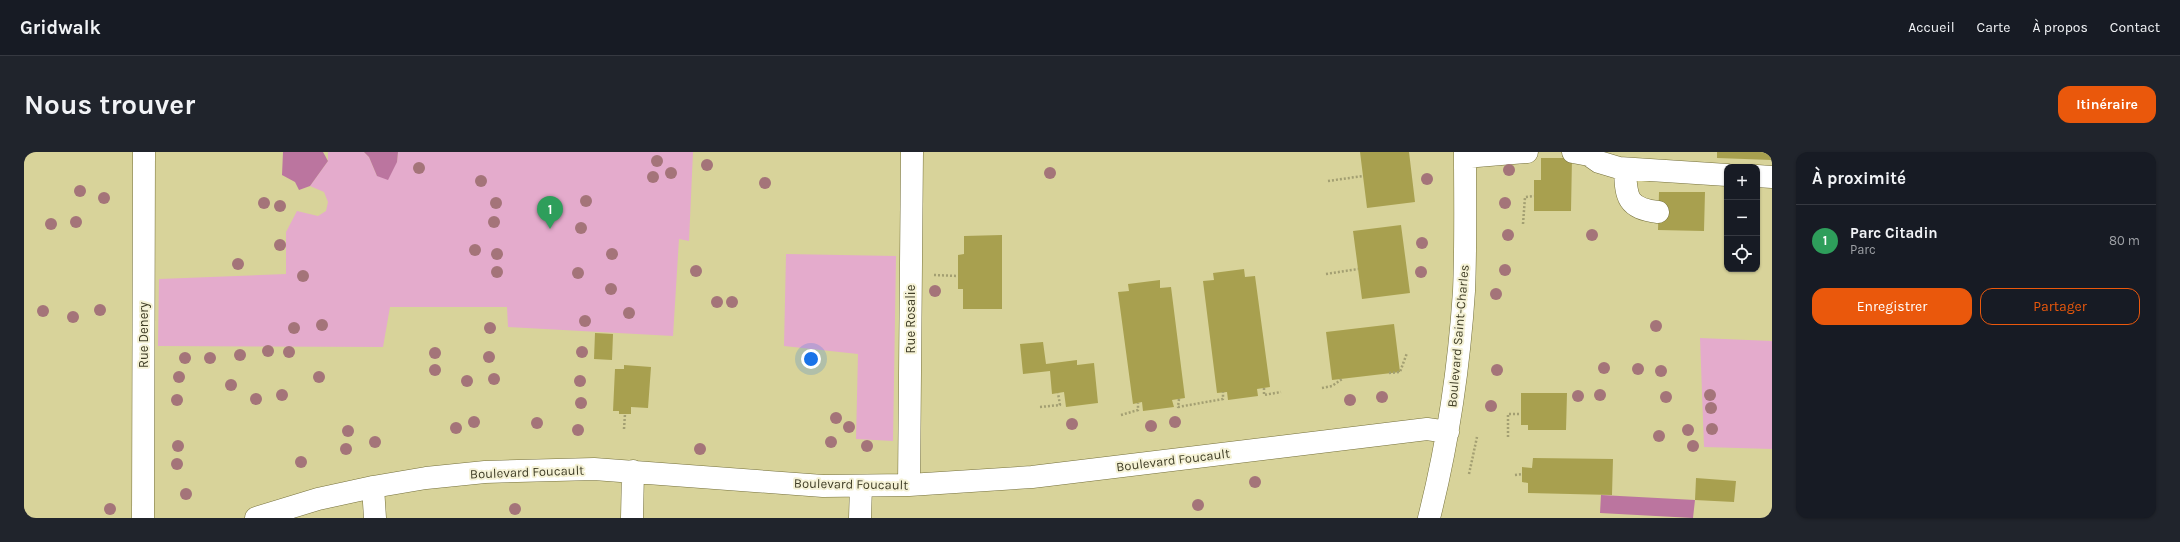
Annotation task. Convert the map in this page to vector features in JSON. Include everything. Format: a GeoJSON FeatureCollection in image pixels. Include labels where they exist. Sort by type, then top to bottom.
{"type":"FeatureCollection","features":[{"type":"Feature","properties":{"kind":"street","name":"Rue Denery"},"geometry":{"type":"LineString","coordinates":[[143,518],[144,152]]}},
{"type":"Feature","properties":{"kind":"street","name":"Rue Rosalie"},"geometry":{"type":"LineString","coordinates":[[909,485],[912,152]]}},
{"type":"Feature","properties":{"kind":"street"},"geometry":{"type":"LineString","coordinates":[[1464,155],[1527,152]]}},
{"type":"Feature","properties":{"kind":"street"},"geometry":{"type":"LineString","coordinates":[[1572,152],[1589,155],[1599,162],[1724,169]]}},
{"type":"Feature","properties":{"kind":"street","name":"Boulevard Saint-Charles"},"geometry":{"type":"LineString","coordinates":[[1429,518],[1448,432],[1459,353],[1464,291],[1464,155]]}},
{"type":"Feature","properties":{"kind":"street"},"geometry":{"type":"LineString","coordinates":[[1623,163],[1626,190],[1629,199],[1635,206],[1643,210],[1658,212]]}},
{"type":"Feature","properties":{"kind":"street"},"geometry":{"type":"LineString","coordinates":[[1760,169],[1772,177]]}},
{"type":"Feature","properties":{"kind":"street","name":"Boulevard Foucault"},"geometry":{"type":"LineString","coordinates":[[256,518],[318,499],[373,487],[426,478],[500,471],[580,469],[633,471],[823,486],[909,485],[1032,477],[1426,430],[1448,432]]}},
{"type":"Feature","properties":{"kind":"street"},"geometry":{"type":"LineString","coordinates":[[632,518],[633,471]]}},
{"type":"Feature","properties":{"kind":"street"},"geometry":{"type":"LineString","coordinates":[[860,518],[861,486]]}},
{"type":"Feature","properties":{"kind":"street"},"geometry":{"type":"LineString","coordinates":[[373,487],[375,518]]}},
{"type":"Feature","properties":{"kind":"path"},"geometry":{"type":"LineString","coordinates":[[1328,181],[1363,176]]}},
{"type":"Feature","properties":{"kind":"path"},"geometry":{"type":"LineString","coordinates":[[1523,224],[1525,197],[1534,196]]}},
{"type":"Feature","properties":{"kind":"path"},"geometry":{"type":"LineString","coordinates":[[1326,274],[1358,269]]}},
{"type":"Feature","properties":{"kind":"path"},"geometry":{"type":"LineString","coordinates":[[1389,373],[1400,372],[1407,353]]}},
{"type":"Feature","properties":{"kind":"path"},"geometry":{"type":"LineString","coordinates":[[1322,388],[1332,386],[1342,379]]}},
{"type":"Feature","properties":{"kind":"path"},"geometry":{"type":"LineString","coordinates":[[1264,388],[1264,394],[1280,392]]}},
{"type":"Feature","properties":{"kind":"path"},"geometry":{"type":"LineString","coordinates":[[1179,399],[1178,407],[1223,399],[1223,392]]}},
{"type":"Feature","properties":{"kind":"path"},"geometry":{"type":"LineString","coordinates":[[1040,407],[1060,405],[1058,393]]}},
{"type":"Feature","properties":{"kind":"path"},"geometry":{"type":"LineString","coordinates":[[1121,415],[1138,410],[1138,403]]}},
{"type":"Feature","properties":{"kind":"path"},"geometry":{"type":"LineString","coordinates":[[624,429],[625,414]]}},
{"type":"Feature","properties":{"kind":"path"},"geometry":{"type":"LineString","coordinates":[[1508,437],[1508,414],[1521,414]]}},
{"type":"Feature","properties":{"kind":"path"},"geometry":{"type":"LineString","coordinates":[[1469,474],[1477,437]]}},
{"type":"Feature","properties":{"kind":"path"},"geometry":{"type":"LineString","coordinates":[[1515,475],[1522,474]]}},
{"type":"Feature","properties":{"kind":"shaded area"},"geometry":{"type":"Polygon","coordinates":[[[283,152],[323,152],[328,161],[310,186],[299,190],[295,182],[282,175],[283,152]]]}},
{"type":"Feature","properties":{"kind":"shaded area"},"geometry":{"type":"Polygon","coordinates":[[[328,152],[364,152],[369,157],[377,176],[397,162],[398,152],[693,152],[689,241],[679,239],[673,336],[508,327],[507,307],[390,307],[383,347],[158,346],[159,279],[286,274],[286,232],[297,211],[318,216],[326,211],[328,202],[324,192],[310,186],[328,161],[328,152]]]}},
{"type":"Feature","properties":{"kind":"shaded area"},"geometry":{"type":"Polygon","coordinates":[[[364,152],[398,152],[397,162],[388,180],[377,176],[369,157],[364,152]]]}},
{"type":"Feature","properties":{"kind":"shaded area"},"geometry":{"type":"Polygon","coordinates":[[[786,254],[896,256],[893,441],[856,439],[858,354],[784,346],[786,254]]]}},
{"type":"Feature","properties":{"kind":"shaded area"},"geometry":{"type":"Polygon","coordinates":[[[1700,338],[1772,341],[1772,449],[1704,447],[1700,338]]]}},
{"type":"Feature","properties":{"kind":"shaded area"},"geometry":{"type":"Polygon","coordinates":[[[1601,495],[1695,500],[1693,518],[1600,513],[1601,495]]]}},
{"type":"Feature","properties":{"kind":"building"},"geometry":{"type":"Polygon","coordinates":[[[1360,152],[1409,152],[1415,202],[1367,208],[1360,152]]]}},
{"type":"Feature","properties":{"kind":"building"},"geometry":{"type":"Polygon","coordinates":[[[1717,152],[1772,152],[1772,160],[1717,158],[1717,152]]]}},
{"type":"Feature","properties":{"kind":"building"},"geometry":{"type":"Polygon","coordinates":[[[1541,158],[1572,158],[1571,211],[1534,211],[1534,180],[1541,180],[1541,158]]]}},
{"type":"Feature","properties":{"kind":"building"},"geometry":{"type":"Polygon","coordinates":[[[1659,192],[1705,192],[1704,231],[1658,230],[1659,192]]]}},
{"type":"Feature","properties":{"kind":"building"},"geometry":{"type":"Polygon","coordinates":[[[1401,225],[1410,293],[1362,299],[1353,231],[1401,225]]]}},
{"type":"Feature","properties":{"kind":"building"},"geometry":{"type":"Polygon","coordinates":[[[1002,235],[1002,309],[963,309],[963,289],[958,289],[958,255],[964,254],[964,236],[1002,235]]]}},
{"type":"Feature","properties":{"kind":"building"},"geometry":{"type":"Polygon","coordinates":[[[1244,269],[1245,277],[1255,276],[1270,387],[1257,389],[1258,396],[1228,400],[1227,392],[1217,393],[1203,281],[1214,280],[1213,273],[1244,269]]]}},
{"type":"Feature","properties":{"kind":"building"},"geometry":{"type":"Polygon","coordinates":[[[1160,280],[1160,288],[1171,287],[1185,398],[1172,400],[1174,407],[1143,411],[1142,402],[1133,404],[1118,292],[1129,291],[1128,284],[1160,280]]]}},
{"type":"Feature","properties":{"kind":"building"},"geometry":{"type":"Polygon","coordinates":[[[1394,324],[1400,372],[1332,380],[1326,332],[1394,324]]]}},
{"type":"Feature","properties":{"kind":"building"},"geometry":{"type":"Polygon","coordinates":[[[595,333],[613,334],[612,360],[594,359],[595,333]]]}},
{"type":"Feature","properties":{"kind":"building"},"geometry":{"type":"Polygon","coordinates":[[[1043,342],[1046,364],[1077,360],[1077,365],[1094,363],[1098,403],[1066,407],[1064,392],[1052,394],[1050,371],[1023,374],[1020,344],[1043,342]]]}},
{"type":"Feature","properties":{"kind":"building"},"geometry":{"type":"Polygon","coordinates":[[[624,365],[651,367],[648,408],[631,407],[631,414],[619,414],[619,411],[613,411],[615,369],[624,369],[624,365]]]}},
{"type":"Feature","properties":{"kind":"building"},"geometry":{"type":"Polygon","coordinates":[[[1521,393],[1567,393],[1566,430],[1528,430],[1528,425],[1521,425],[1521,393]]]}},
{"type":"Feature","properties":{"kind":"building"},"geometry":{"type":"Polygon","coordinates":[[[1533,458],[1613,459],[1612,495],[1528,493],[1528,483],[1522,482],[1522,467],[1532,468],[1533,458]]]}},
{"type":"Feature","properties":{"kind":"building"},"geometry":{"type":"Polygon","coordinates":[[[1696,478],[1736,481],[1734,502],[1695,500],[1696,478]]]}},
{"type":"Feature","properties":{"kind":"place","name":"Parc Citadin"},"geometry":{"type":"Point","coordinates":[550,229]}}]}
